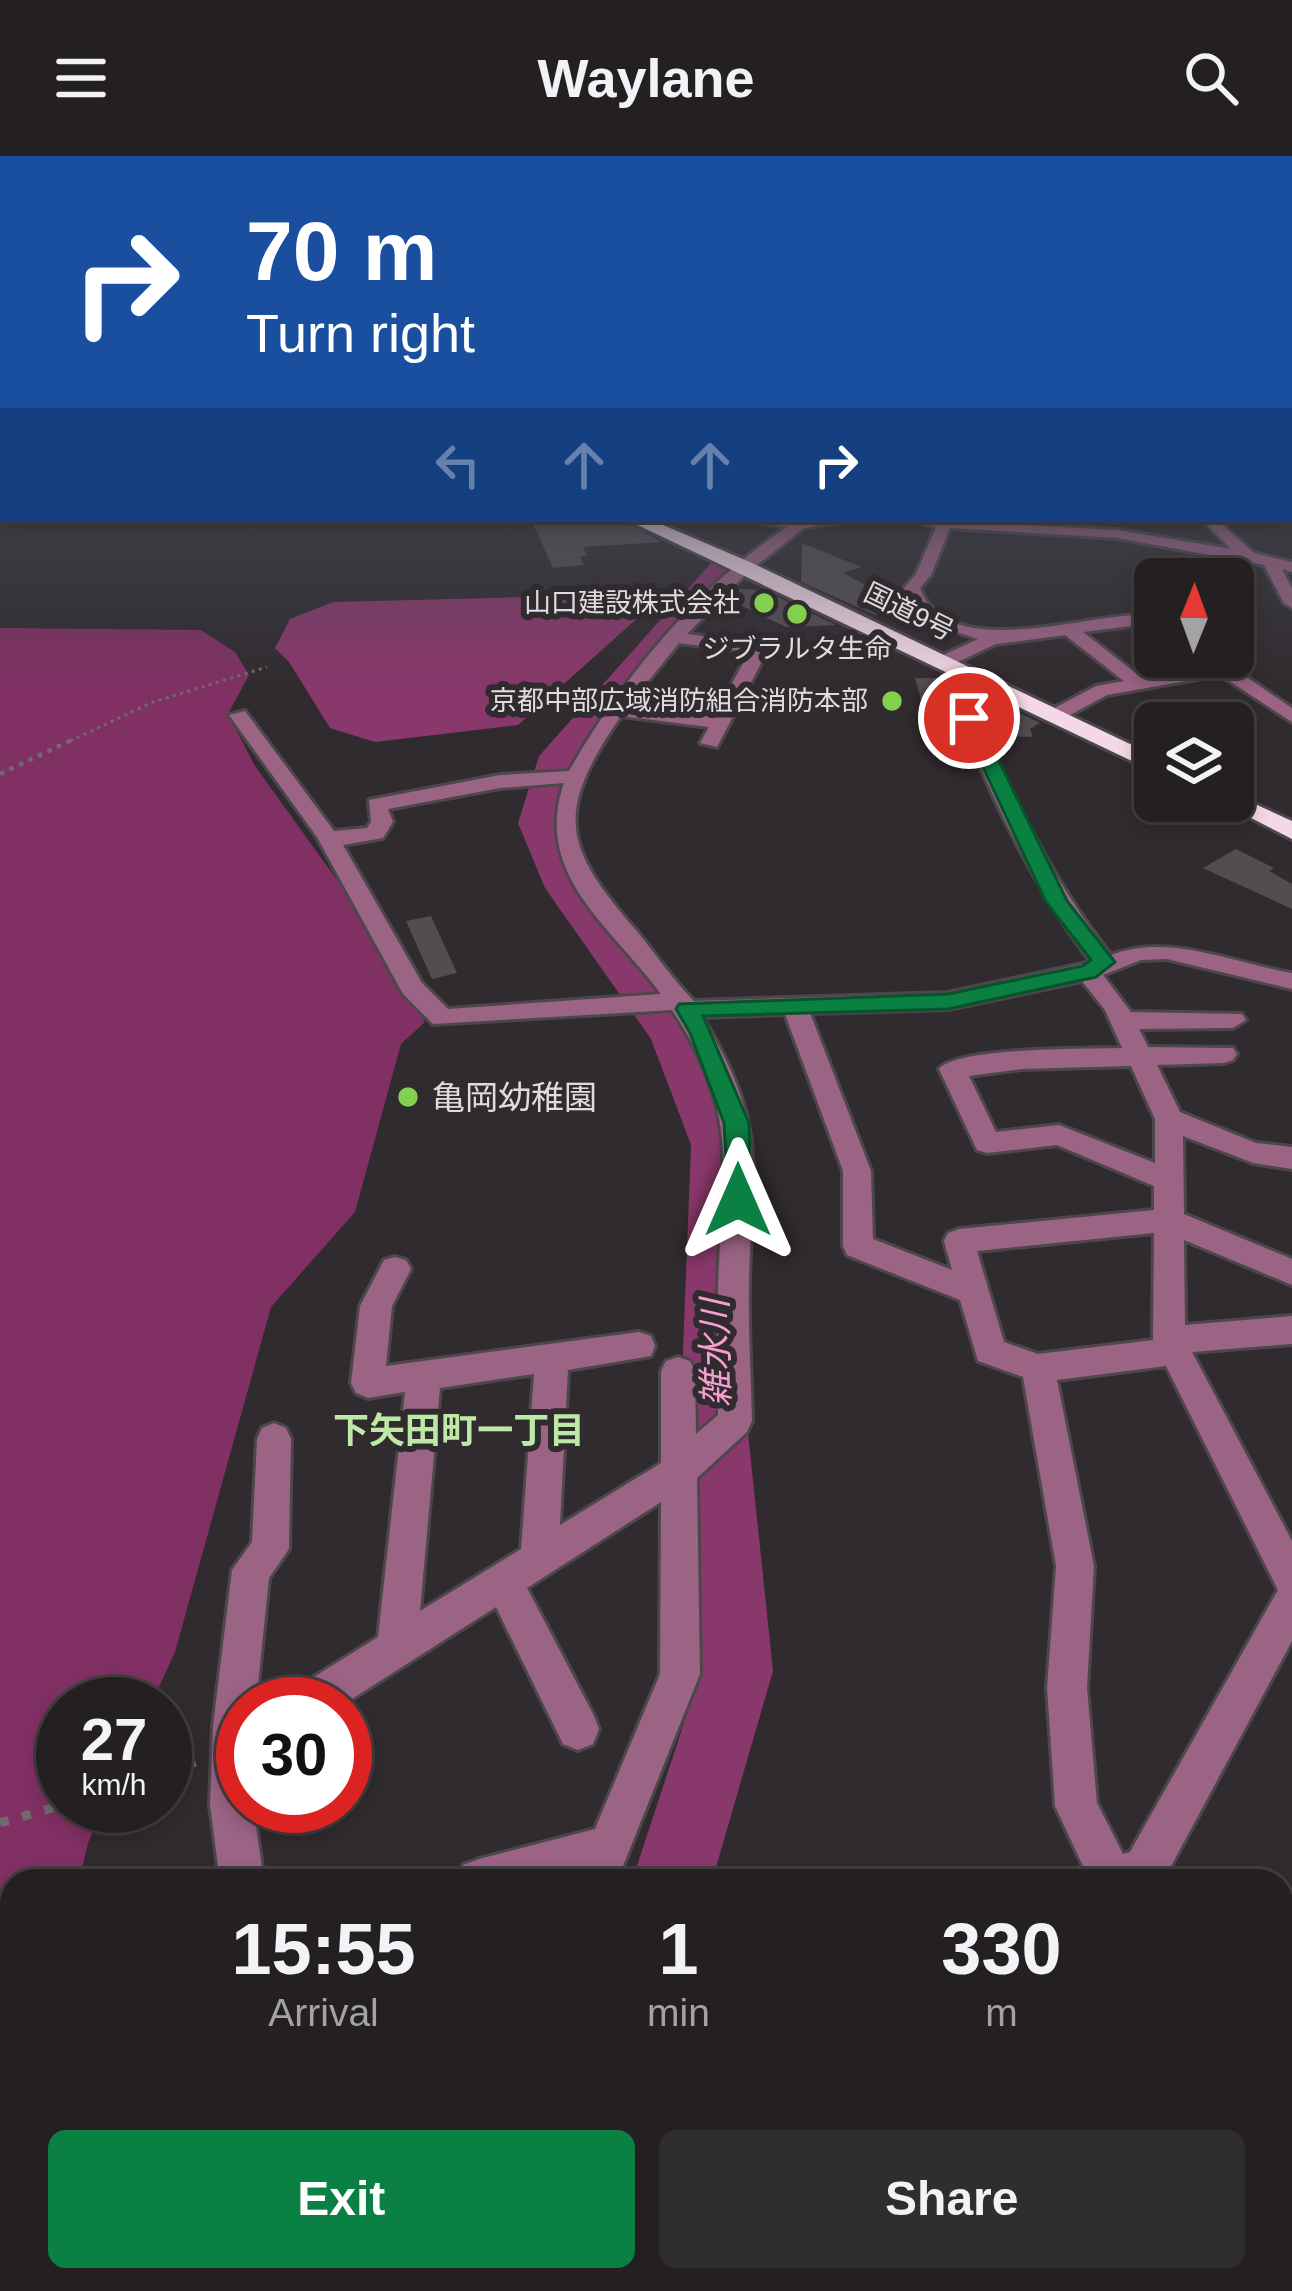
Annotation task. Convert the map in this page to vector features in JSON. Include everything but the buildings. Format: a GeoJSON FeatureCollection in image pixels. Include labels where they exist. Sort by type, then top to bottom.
{"type":"FeatureCollection","features":[{"type":"Feature","properties":{"kind":"highway","name":"国道9号"},"geometry":{"type":"LineString","coordinates":[[641,522],[745,567],[1134,755]]}},
{"type":"Feature","properties":{"kind":"highway"},"geometry":{"type":"LineString","coordinates":[[1254,813],[1292,831]]}},
{"type":"Feature","properties":{"kind":"street"},"geometry":{"type":"LineString","coordinates":[[350,1677],[679,1472],[736,1420],[737,1123],[702,1033],[580,878],[566,844],[565,811],[575,777],[616,710],[745,567],[804,522]]}},
{"type":"Feature","properties":{"kind":"street"},"geometry":{"type":"LineString","coordinates":[[926,522],[944,527],[1114,534],[1292,567]]}},
{"type":"Feature","properties":{"kind":"street"},"geometry":{"type":"LineString","coordinates":[[1211,522],[1248,556]]}},
{"type":"Feature","properties":{"kind":"street"},"geometry":{"type":"LineString","coordinates":[[944,527],[912,588],[913,598],[925,611],[992,639]]}},
{"type":"Feature","properties":{"kind":"street"},"geometry":{"type":"LineString","coordinates":[[1270,562],[1292,604]]}},
{"type":"Feature","properties":{"kind":"street"},"geometry":{"type":"LineString","coordinates":[[1134,621],[992,639],[952,666],[952,676],[1022,836],[1096,967],[1169,1119],[1172,1346],[1292,1579]]}},
{"type":"Feature","properties":{"kind":"street"},"geometry":{"type":"LineString","coordinates":[[1067,628],[1138,683]]}},
{"type":"Feature","properties":{"kind":"street"},"geometry":{"type":"LineString","coordinates":[[678,638],[760,648],[710,743]]}},
{"type":"Feature","properties":{"kind":"street"},"geometry":{"type":"LineString","coordinates":[[1054,716],[1102,690],[1157,678]]}},
{"type":"Feature","properties":{"kind":"street"},"geometry":{"type":"LineString","coordinates":[[1237,678],[1291,714]]}},
{"type":"Feature","properties":{"kind":"street"},"geometry":{"type":"LineString","coordinates":[[616,710],[720,723]]}},
{"type":"Feature","properties":{"kind":"street"},"geometry":{"type":"LineString","coordinates":[[238,715],[328,836],[412,988],[442,1018],[684,1005],[948,1001],[1096,967],[1138,952],[1168,952],[1226,970],[1292,981]]}},
{"type":"Feature","properties":{"kind":"street"},"geometry":{"type":"LineString","coordinates":[[328,836],[347,839],[375,833],[382,822],[376,804],[543,774],[575,777]]}},
{"type":"Feature","properties":{"kind":"street"},"geometry":{"type":"LineString","coordinates":[[795,1006],[857,1171],[858,1246],[971,1291]]}},
{"type":"Feature","properties":{"kind":"street"},"geometry":{"type":"LineString","coordinates":[[1123,1022],[1233,1020]]}},
{"type":"Feature","properties":{"kind":"street"},"geometry":{"type":"LineString","coordinates":[[1170,1181],[1059,1135],[987,1143],[952,1069],[1021,1060],[1224,1054]]}},
{"type":"Feature","properties":{"kind":"street"},"geometry":{"type":"LineString","coordinates":[[1169,1119],[1253,1153],[1292,1158]]}},
{"type":"Feature","properties":{"kind":"street"},"geometry":{"type":"LineString","coordinates":[[1292,1272],[1168,1220],[958,1241],[990,1352],[1038,1368],[1292,1330]]}},
{"type":"Feature","properties":{"kind":"street"},"geometry":{"type":"LineString","coordinates":[[395,1269],[376,1306],[368,1383],[639,1346]]}},
{"type":"Feature","properties":{"kind":"street"},"geometry":{"type":"LineString","coordinates":[[539,1559],[552,1358]]}},
{"type":"Feature","properties":{"kind":"street"},"geometry":{"type":"LineString","coordinates":[[1038,1368],[1076,1566],[1067,1688],[1076,1806],[1107,1869]]}},
{"type":"Feature","properties":{"kind":"street"},"geometry":{"type":"LineString","coordinates":[[564,1869],[600,1864],[680,1674],[678,1371]]}},
{"type":"Feature","properties":{"kind":"street"},"geometry":{"type":"LineString","coordinates":[[397,1647],[424,1376]]}},
{"type":"Feature","properties":{"kind":"street"},"geometry":{"type":"LineString","coordinates":[[243,1677],[251,1570],[270,1549],[274,1439]]}},
{"type":"Feature","properties":{"kind":"street"},"geometry":{"type":"LineString","coordinates":[[503,1581],[578,1729]]}},
{"type":"Feature","properties":{"kind":"street"},"geometry":{"type":"LineString","coordinates":[[1145,1869],[1292,1602]]}},
{"type":"Feature","properties":{"kind":"street"},"geometry":{"type":"LineString","coordinates":[[230,1833],[239,1869]]}},
{"type":"Feature","properties":{"kind":"path"},"geometry":{"type":"LineString","coordinates":[[0,774],[153,702],[267,667]]}},
{"type":"Feature","properties":{"kind":"path"},"geometry":{"type":"LineString","coordinates":[[0,1823],[36,1813]]}},
{"type":"Feature","properties":{"kind":"shaded area"},"geometry":{"type":"Polygon","coordinates":[[[566,596],[639,603],[641,615],[518,725],[375,742],[330,728],[289,662],[275,648],[290,619],[333,602],[566,596]]]}},
{"type":"Feature","properties":{"kind":"shaded area"},"geometry":{"type":"Polygon","coordinates":[[[0,628],[201,630],[235,652],[249,675],[228,714],[255,766],[345,891],[425,1022],[401,1044],[355,1212],[271,1307],[175,1652],[163,1677],[36,1677],[36,1833],[93,1833],[82,1869],[0,1869],[0,628]]]}},
{"type":"Feature","properties":{"kind":"waterway","name":"雑水川"},"geometry":{"type":"LineString","coordinates":[[676,1869],[737,1671],[712,1376],[716,1145],[673,1036],[565,888],[537,823],[552,764],[721,569]]}},
{"type":"Feature","properties":{"kind":"place","name":"山口建設株式会社"},"geometry":{"type":"Point","coordinates":[764,603]}},
{"type":"Feature","properties":{"kind":"place","name":"ジブラルタ生命"},"geometry":{"type":"Point","coordinates":[797,614]}},
{"type":"Feature","properties":{"kind":"place","name":"京都中部広域消防組合消防本部"},"geometry":{"type":"Point","coordinates":[892,701]}},
{"type":"Feature","properties":{"kind":"place","name":"亀岡幼稚園"},"geometry":{"type":"Point","coordinates":[408,1097]}},
{"type":"Feature","properties":{"kind":"district","name":"下矢田町一丁目"},"geometry":{"type":"Point","coordinates":[459,1430]}},
{"type":"Feature","properties":{"kind":"route"},"geometry":{"type":"LineString","coordinates":[[738,1200],[737,1123],[702,1033],[687,1009],[948,1001],[1088,972],[1104,962],[1057,902],[969,718]]}}]}
